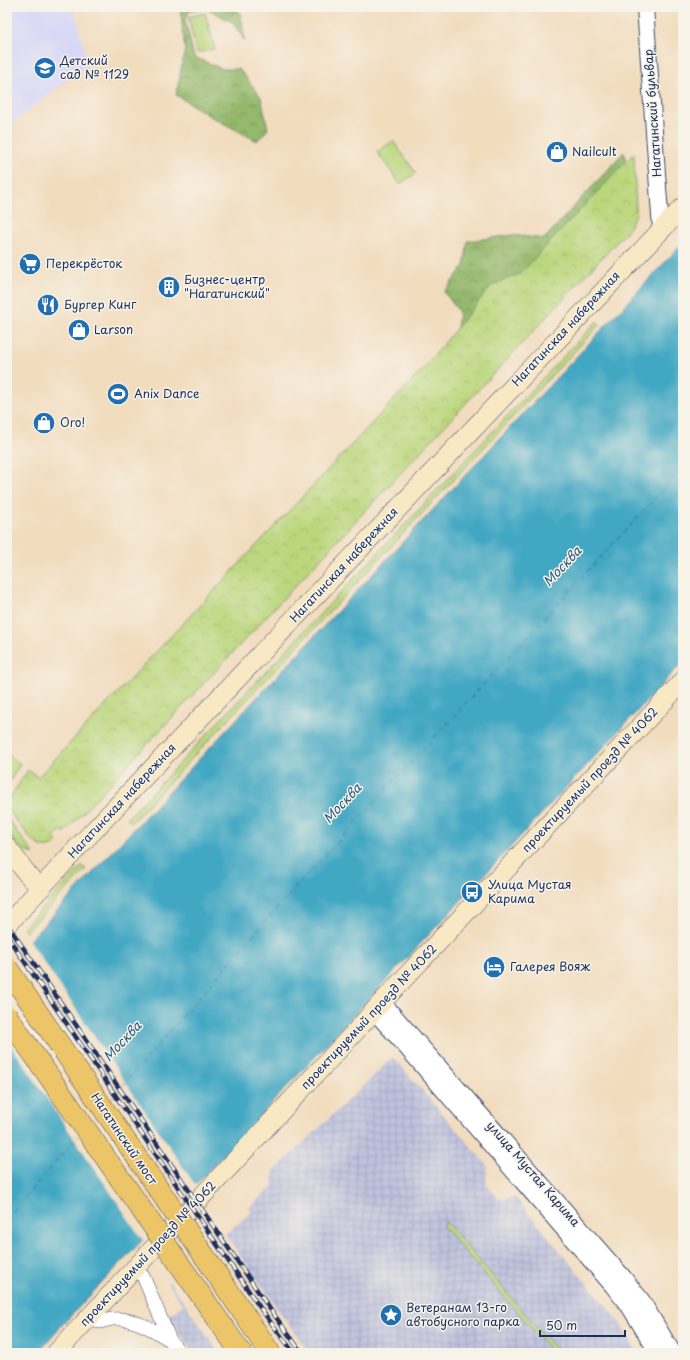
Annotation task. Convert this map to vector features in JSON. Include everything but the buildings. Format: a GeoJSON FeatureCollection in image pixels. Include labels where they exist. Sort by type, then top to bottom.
{"type":"FeatureCollection","features":[{"type":"Feature","properties":{"kind":"main road","name":"Нагатинская набережная"},"geometry":{"type":"LineString","coordinates":[[7,926],[41,888],[681,209]]}},
{"type":"Feature","properties":{"kind":"main road","name":"проектируемый проезд № 4062"},"geometry":{"type":"LineString","coordinates":[[71,1353],[143,1276],[382,1011],[683,682]]}},
{"type":"Feature","properties":{"kind":"main road","name":"проектируемый проезд № 4062"},"geometry":{"type":"LineString","coordinates":[[56,1353],[382,1011],[683,699]]}},
{"type":"Feature","properties":{"kind":"main road"},"geometry":{"type":"LineString","coordinates":[[7,846],[28,875],[41,888]]}},
{"type":"Feature","properties":{"kind":"main road","name":"Нагатинский мост"},"geometry":{"type":"LineString","coordinates":[[7,968],[270,1353]]}},
{"type":"Feature","properties":{"kind":"main road","name":"Нагатинский мост"},"geometry":{"type":"LineString","coordinates":[[7,1016],[241,1353]]}},
{"type":"Feature","properties":{"kind":"street","name":"Нагатинский бульвар"},"geometry":{"type":"LineString","coordinates":[[645,7],[658,186],[664,197],[681,209]]}},
{"type":"Feature","properties":{"kind":"street"},"geometry":{"type":"LineString","coordinates":[[658,186],[661,229]]}},
{"type":"Feature","properties":{"kind":"street","name":"улица Мустая Карима"},"geometry":{"type":"LineString","coordinates":[[382,1011],[613,1286],[631,1309],[658,1353]]}},
{"type":"Feature","properties":{"kind":"street","name":"улица Мустая Карима"},"geometry":{"type":"LineString","coordinates":[[382,1011],[624,1277],[642,1301],[673,1353]]}},
{"type":"Feature","properties":{"kind":"street"},"geometry":{"type":"LineString","coordinates":[[143,1276],[170,1340],[180,1353]]}},
{"type":"Feature","properties":{"kind":"street"},"geometry":{"type":"LineString","coordinates":[[99,1322],[116,1318],[125,1319],[149,1328],[170,1340]]}},
{"type":"Feature","properties":{"kind":"shaded area","name":"Детский сад № 1129"},"geometry":{"type":"Polygon","coordinates":[[[7,7],[74,7],[88,64],[7,127],[7,7]]]}},
{"type":"Feature","properties":{"kind":"shaded area"},"geometry":{"type":"Polygon","coordinates":[[[393,1057],[488,1166],[486,1184],[499,1199],[515,1197],[618,1320],[638,1353],[309,1353],[225,1234],[252,1212],[249,1208],[272,1187],[274,1171],[393,1057]]]}},
{"type":"Feature","properties":{"kind":"shaded area"},"geometry":{"type":"Polygon","coordinates":[[[169,1281],[219,1353],[193,1353],[168,1316],[183,1305],[168,1284],[169,1281]]]}},
{"type":"Feature","properties":{"kind":"green space"},"geometry":{"type":"Polygon","coordinates":[[[180,7],[236,7],[241,15],[245,41],[232,22],[206,8],[190,10],[185,20],[194,57],[223,69],[239,69],[261,97],[268,129],[257,141],[210,116],[176,95],[185,49],[180,7]]]}},
{"type":"Feature","properties":{"kind":"green space"},"geometry":{"type":"Polygon","coordinates":[[[205,13],[215,49],[197,53],[188,17],[205,13]]]}},
{"type":"Feature","properties":{"kind":"green space"},"geometry":{"type":"Polygon","coordinates":[[[393,141],[416,173],[400,184],[377,152],[393,141]]]}},
{"type":"Feature","properties":{"kind":"green space"},"geometry":{"type":"Polygon","coordinates":[[[624,152],[630,187],[455,343],[459,312],[444,292],[464,266],[468,241],[513,235],[544,239],[624,152]]]}},
{"type":"Feature","properties":{"kind":"green space"},"geometry":{"type":"Polygon","coordinates":[[[634,153],[636,214],[627,231],[64,833],[61,830],[54,838],[58,843],[52,846],[42,847],[34,842],[7,809],[7,802],[28,770],[38,777],[424,368],[492,285],[520,274],[634,153]]]}},
{"type":"Feature","properties":{"kind":"green space"},"geometry":{"type":"Polygon","coordinates":[[[597,321],[600,324],[132,822],[127,819],[597,321]]]}},
{"type":"Feature","properties":{"kind":"green space"},"geometry":{"type":"Polygon","coordinates":[[[7,754],[20,764],[7,786],[7,754]]]}},
{"type":"Feature","properties":{"kind":"green space"},"geometry":{"type":"Polygon","coordinates":[[[7,818],[34,854],[19,846],[12,839],[7,830],[7,818]]]}},
{"type":"Feature","properties":{"kind":"green space"},"geometry":{"type":"Polygon","coordinates":[[[82,866],[86,869],[26,932],[23,928],[82,866]]]}},
{"type":"Feature","properties":{"kind":"green space"},"geometry":{"type":"Polygon","coordinates":[[[446,1222],[559,1353],[553,1353],[442,1225],[446,1222]]]}},
{"type":"Feature","properties":{"kind":"water","name":"Москва"},"geometry":{"type":"Polygon","coordinates":[[[683,243],[683,662],[37,1353],[7,1353],[7,964],[683,243]]]}},
{"type":"Feature","properties":{"kind":"pier"},"geometry":{"type":"Polygon","coordinates":[[[28,939],[196,1186],[144,1242],[7,1039],[7,961],[28,939]]]}},
{"type":"Feature","properties":{"kind":"ferry route"},"geometry":{"type":"LineString","coordinates":[[110,1100],[275,910],[683,468]]}},
{"type":"Feature","properties":{"kind":"ferry route"},"geometry":{"type":"LineString","coordinates":[[91,1121],[96,1116]]}},
{"type":"Feature","properties":{"kind":"ferry route"},"geometry":{"type":"LineString","coordinates":[[7,1218],[79,1135]]}},
{"type":"Feature","properties":{"kind":"railway"},"geometry":{"type":"LineString","coordinates":[[7,924],[270,1309],[302,1353]]}},
{"type":"Feature","properties":{"kind":"railway"},"geometry":{"type":"LineString","coordinates":[[7,936],[263,1312],[294,1353]]}},
{"type":"Feature","properties":{"kind":"place","name":"Детский сад № 1129"},"geometry":{"type":"Point","coordinates":[45,68]}},
{"type":"Feature","properties":{"kind":"place","name":"Nailcult"},"geometry":{"type":"Point","coordinates":[557,152]}},
{"type":"Feature","properties":{"kind":"place","name":"Перекрёсток"},"geometry":{"type":"Point","coordinates":[30,264]}},
{"type":"Feature","properties":{"kind":"place","name":"Бизнес-центр \"Нагатинский\""},"geometry":{"type":"Point","coordinates":[169,287]}},
{"type":"Feature","properties":{"kind":"place","name":"Бургер Кинг"},"geometry":{"type":"Point","coordinates":[48,305]}},
{"type":"Feature","properties":{"kind":"place","name":"Larson"},"geometry":{"type":"Point","coordinates":[79,330]}},
{"type":"Feature","properties":{"kind":"place","name":"Anix Dance"},"geometry":{"type":"Point","coordinates":[118,394]}},
{"type":"Feature","properties":{"kind":"place","name":"Ого!"},"geometry":{"type":"Point","coordinates":[44,423]}},
{"type":"Feature","properties":{"kind":"place","name":"Улица Мустая Карима"},"geometry":{"type":"Point","coordinates":[472,892]}},
{"type":"Feature","properties":{"kind":"place","name":"Галерея Вояж"},"geometry":{"type":"Point","coordinates":[494,967]}},
{"type":"Feature","properties":{"kind":"place","name":"Ветеранам 13-го автобусного парка"},"geometry":{"type":"Point","coordinates":[391,1315]}}]}
